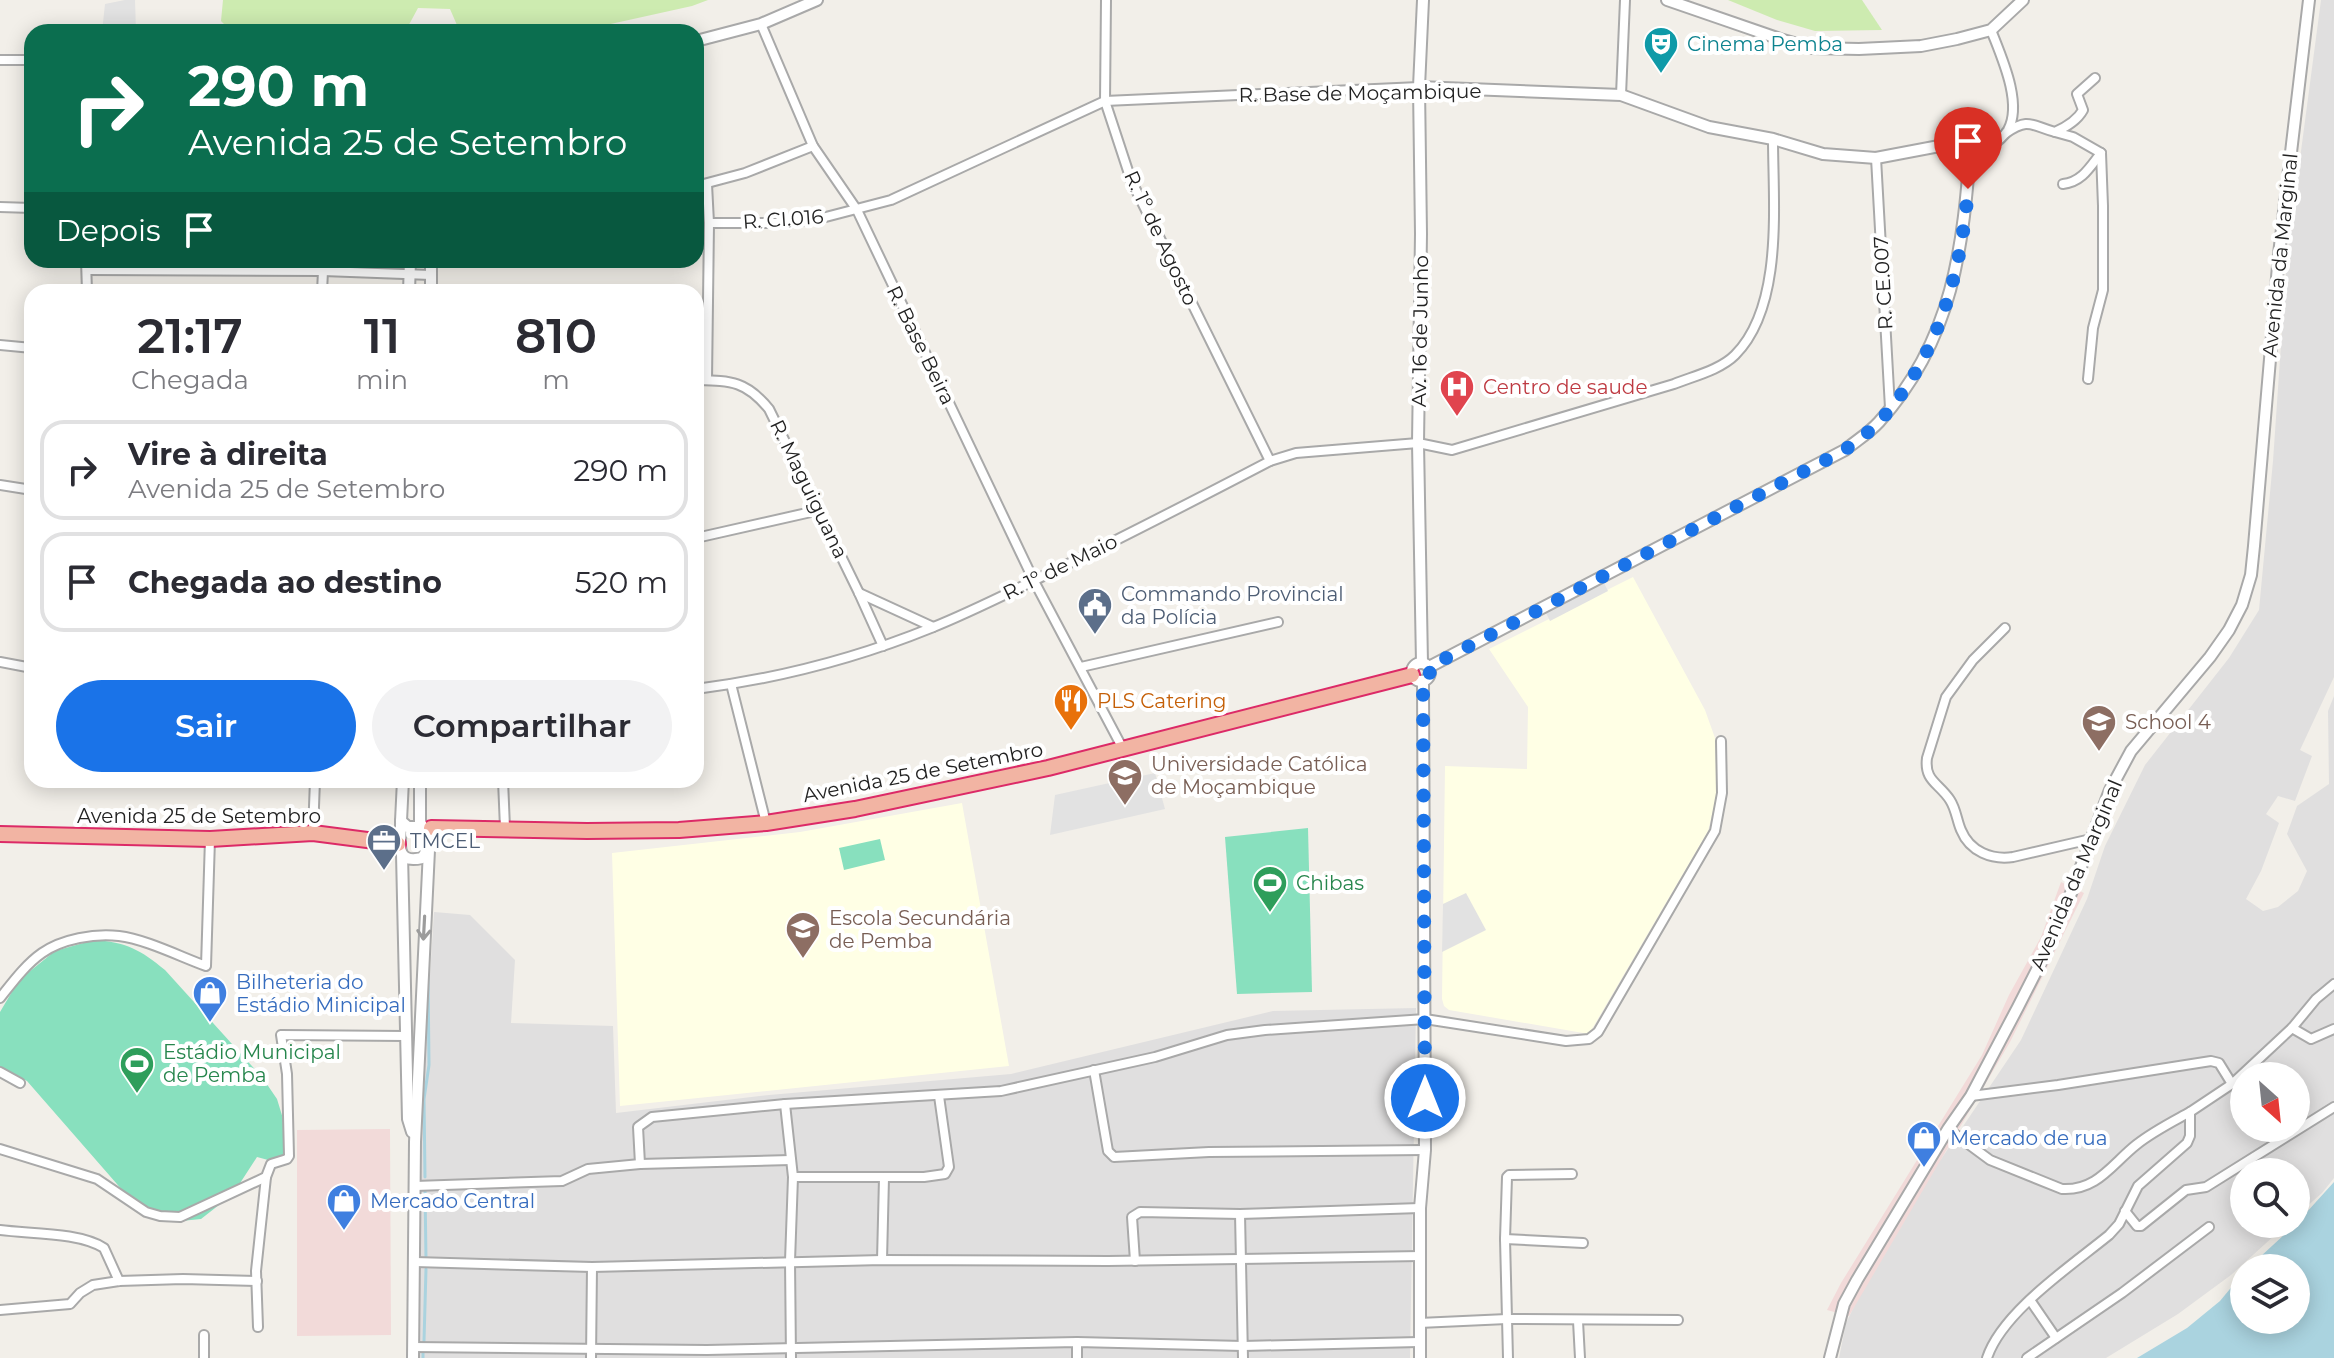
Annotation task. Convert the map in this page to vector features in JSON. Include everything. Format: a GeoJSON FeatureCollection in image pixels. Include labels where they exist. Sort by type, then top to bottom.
{"type":"FeatureCollection","features":[{"type":"Feature","properties":{"kind":"highway","name":"Avenida 25 de Setembro"},"geometry":{"type":"LineString","coordinates":[[426,825],[587,831],[679,830],[766,823],[855,809],[1048,768],[1417,678]]}},
{"type":"Feature","properties":{"kind":"highway","name":"Avenida 25 de Setembro"},"geometry":{"type":"LineString","coordinates":[[0,834],[210,839],[313,833],[400,849]]}},
{"type":"Feature","properties":{"kind":"street"},"geometry":{"type":"LineString","coordinates":[[704,39],[761,24],[817,0]]}},
{"type":"Feature","properties":{"kind":"street","name":"R. 1º de Agosto"},"geometry":{"type":"LineString","coordinates":[[1106,0],[1105,101],[1131,180],[1270,461]]}},
{"type":"Feature","properties":{"kind":"street","name":"Av. 16 de Junho"},"geometry":{"type":"LineString","coordinates":[[1423,0],[1419,87],[1421,234],[1418,443],[1426,665]]}},
{"type":"Feature","properties":{"kind":"street"},"geometry":{"type":"LineString","coordinates":[[1621,95],[1625,0]]}},
{"type":"Feature","properties":{"kind":"street"},"geometry":{"type":"LineString","coordinates":[[1667,0],[1812,48],[1859,49],[1921,46],[1991,30],[2023,0]]}},
{"type":"Feature","properties":{"kind":"street","name":"Avenida da Marginal"},"geometry":{"type":"LineString","coordinates":[[1830,1358],[1844,1304],[1892,1218],[1971,1096],[2045,954],[2110,790],[2131,751],[2210,657],[2242,605],[2251,575],[2279,254],[2309,0]]}},
{"type":"Feature","properties":{"kind":"street","name":"R. Base Beira"},"geometry":{"type":"LineString","coordinates":[[761,24],[813,146],[857,210],[1034,581],[1123,749]]}},
{"type":"Feature","properties":{"kind":"street"},"geometry":{"type":"LineString","coordinates":[[1991,30],[2013,95],[2012,119],[2006,133]]}},
{"type":"Feature","properties":{"kind":"street"},"geometry":{"type":"LineString","coordinates":[[0,60],[24,60]]}},
{"type":"Feature","properties":{"kind":"street"},"geometry":{"type":"LineString","coordinates":[[2055,132],[2080,116],[2083,110],[2077,94],[2095,78]]}},
{"type":"Feature","properties":{"kind":"street","name":"R. Base de Moçambique"},"geometry":{"type":"LineString","coordinates":[[857,210],[891,200],[1105,101],[1419,87],[1621,95],[1709,127],[1773,139],[1823,154],[1876,158],[1971,140]]}},
{"type":"Feature","properties":{"kind":"street"},"geometry":{"type":"LineString","coordinates":[[1420,1358],[1425,1019],[1417,678],[1414,666],[1426,665],[1845,450],[1877,424],[1921,364],[1945,312],[1955,277],[1966,213],[1971,140],[1989,148],[2019,124],[2033,124],[2073,137],[2101,153]]}},
{"type":"Feature","properties":{"kind":"street","name":"R. 1º de Maio"},"geometry":{"type":"LineString","coordinates":[[704,688],[883,646],[933,627],[1034,581],[1270,461],[1296,453],[1418,443],[1452,450],[1708,371],[1734,356],[1750,335],[1765,303],[1772,264],[1773,139]]}},
{"type":"Feature","properties":{"kind":"street"},"geometry":{"type":"LineString","coordinates":[[704,185],[745,173],[813,146]]}},
{"type":"Feature","properties":{"kind":"street"},"geometry":{"type":"LineString","coordinates":[[2063,184],[2079,180],[2101,153]]}},
{"type":"Feature","properties":{"kind":"street"},"geometry":{"type":"LineString","coordinates":[[2088,379],[2093,328],[2103,290],[2101,153]]}},
{"type":"Feature","properties":{"kind":"street","name":"R. CE.007"},"geometry":{"type":"LineString","coordinates":[[1876,158],[1890,408]]}},
{"type":"Feature","properties":{"kind":"street"},"geometry":{"type":"LineString","coordinates":[[707,184],[707,380]]}},
{"type":"Feature","properties":{"kind":"street"},"geometry":{"type":"LineString","coordinates":[[0,207],[24,208]]}},
{"type":"Feature","properties":{"kind":"street","name":"R. CI.016"},"geometry":{"type":"LineString","coordinates":[[709,223],[785,223],[857,210]]}},
{"type":"Feature","properties":{"kind":"street"},"geometry":{"type":"LineString","coordinates":[[204,268],[431,275]]}},
{"type":"Feature","properties":{"kind":"street"},"geometry":{"type":"LineString","coordinates":[[409,268],[409,284]]}},
{"type":"Feature","properties":{"kind":"street"},"geometry":{"type":"LineString","coordinates":[[431,268],[431,284]]}},
{"type":"Feature","properties":{"kind":"street"},"geometry":{"type":"LineString","coordinates":[[322,284],[323,271]]}},
{"type":"Feature","properties":{"kind":"street"},"geometry":{"type":"LineString","coordinates":[[0,345],[24,347]]}},
{"type":"Feature","properties":{"kind":"street","name":"R. Maguiguana"},"geometry":{"type":"LineString","coordinates":[[707,380],[736,383],[754,391],[769,409],[883,646]]}},
{"type":"Feature","properties":{"kind":"street"},"geometry":{"type":"LineString","coordinates":[[0,485],[24,489]]}},
{"type":"Feature","properties":{"kind":"street"},"geometry":{"type":"LineString","coordinates":[[704,537],[820,510]]}},
{"type":"Feature","properties":{"kind":"street"},"geometry":{"type":"LineString","coordinates":[[859,593],[933,627]]}},
{"type":"Feature","properties":{"kind":"street"},"geometry":{"type":"LineString","coordinates":[[1081,667],[1278,622]]}},
{"type":"Feature","properties":{"kind":"street"},"geometry":{"type":"LineString","coordinates":[[2005,628],[1973,660],[1946,697],[1927,758],[1928,776],[1951,801],[1962,832],[1970,843],[1989,857],[2013,857],[2091,839]]}},
{"type":"Feature","properties":{"kind":"street"},"geometry":{"type":"LineString","coordinates":[[0,662],[24,666]]}},
{"type":"Feature","properties":{"kind":"street"},"geometry":{"type":"LineString","coordinates":[[1417,678],[1430,675],[1426,665]]}},
{"type":"Feature","properties":{"kind":"street"},"geometry":{"type":"LineString","coordinates":[[731,684],[766,823]]}},
{"type":"Feature","properties":{"kind":"street"},"geometry":{"type":"LineString","coordinates":[[640,1164],[638,1127],[652,1117],[785,1104],[1001,1091],[1169,1053],[1227,1035],[1425,1019],[1566,1041],[1594,1037],[1715,831],[1722,793],[1721,741]]}},
{"type":"Feature","properties":{"kind":"street"},"geometry":{"type":"LineString","coordinates":[[313,833],[315,788]]}},
{"type":"Feature","properties":{"kind":"street"},"geometry":{"type":"LineString","coordinates":[[403,788],[400,849],[408,1119],[415,1142]]}},
{"type":"Feature","properties":{"kind":"street"},"geometry":{"type":"LineString","coordinates":[[421,788],[429,850],[415,1142],[413,1353],[591,1347],[791,1353],[1077,1342],[1243,1346],[1419,1342]]}},
{"type":"Feature","properties":{"kind":"street"},"geometry":{"type":"LineString","coordinates":[[503,788],[505,828]]}},
{"type":"Feature","properties":{"kind":"street"},"geometry":{"type":"LineString","coordinates":[[401,821],[408,827],[426,825]]}},
{"type":"Feature","properties":{"kind":"street"},"geometry":{"type":"LineString","coordinates":[[0,998],[42,952],[68,941],[93,936],[120,936],[206,966],[210,839]]}},
{"type":"Feature","properties":{"kind":"street"},"geometry":{"type":"LineString","coordinates":[[400,849],[411,859],[417,860],[429,850]]}},
{"type":"Feature","properties":{"kind":"street"},"geometry":{"type":"LineString","coordinates":[[2256,1062],[2334,984]]}},
{"type":"Feature","properties":{"kind":"street"},"geometry":{"type":"LineString","coordinates":[[406,993],[421,994]]}},
{"type":"Feature","properties":{"kind":"street"},"geometry":{"type":"LineString","coordinates":[[2292,1028],[2311,1039],[2334,1029]]}},
{"type":"Feature","properties":{"kind":"street"},"geometry":{"type":"LineString","coordinates":[[258,1327],[257,1281],[266,1177],[271,1164],[289,1156],[287,1074],[281,1035],[406,1036]]}},
{"type":"Feature","properties":{"kind":"street"},"geometry":{"type":"LineString","coordinates":[[1971,1096],[2211,1061],[2219,1063],[2230,1081]]}},
{"type":"Feature","properties":{"kind":"street"},"geometry":{"type":"LineString","coordinates":[[1094,1070],[1108,1151],[1114,1157],[1209,1152],[1425,1150]]}},
{"type":"Feature","properties":{"kind":"street"},"geometry":{"type":"LineString","coordinates":[[0,1072],[20,1083]]}},
{"type":"Feature","properties":{"kind":"street"},"geometry":{"type":"LineString","coordinates":[[1948,1129],[1990,1160],[2062,1189],[2075,1189],[2102,1176],[2135,1145],[2230,1085]]}},
{"type":"Feature","properties":{"kind":"street"},"geometry":{"type":"LineString","coordinates":[[793,1177],[924,1177],[947,1172],[949,1167],[939,1096]]}},
{"type":"Feature","properties":{"kind":"street"},"geometry":{"type":"LineString","coordinates":[[785,1104],[793,1177],[791,1353]]}},
{"type":"Feature","properties":{"kind":"street"},"geometry":{"type":"LineString","coordinates":[[2125,1211],[2137,1226],[2141,1226],[2186,1190],[2206,1187],[2334,1107]]}},
{"type":"Feature","properties":{"kind":"street"},"geometry":{"type":"LineString","coordinates":[[1987,1358],[1999,1333],[2030,1300],[2109,1235],[2119,1224],[2138,1186],[2187,1143],[2190,1112]]}},
{"type":"Feature","properties":{"kind":"street"},"geometry":{"type":"LineString","coordinates":[[0,1149],[97,1179],[146,1212],[160,1216],[180,1217],[266,1177]]}},
{"type":"Feature","properties":{"kind":"street"},"geometry":{"type":"LineString","coordinates":[[415,1186],[562,1181],[588,1169],[640,1164],[791,1160]]}},
{"type":"Feature","properties":{"kind":"street"},"geometry":{"type":"LineString","coordinates":[[1508,1358],[1506,1180],[1509,1175],[1572,1174]]}},
{"type":"Feature","properties":{"kind":"street"},"geometry":{"type":"LineString","coordinates":[[882,1260],[884,1178]]}},
{"type":"Feature","properties":{"kind":"street"},"geometry":{"type":"LineString","coordinates":[[1135,1261],[1132,1217],[1135,1214],[1420,1208]]}},
{"type":"Feature","properties":{"kind":"street"},"geometry":{"type":"LineString","coordinates":[[1240,1214],[1243,1358]]}},
{"type":"Feature","properties":{"kind":"street"},"geometry":{"type":"LineString","coordinates":[[2027,1358],[2122,1293],[2209,1227]]}},
{"type":"Feature","properties":{"kind":"street"},"geometry":{"type":"LineString","coordinates":[[0,1230],[72,1238],[99,1245],[104,1248],[119,1281]]}},
{"type":"Feature","properties":{"kind":"street"},"geometry":{"type":"LineString","coordinates":[[1505,1239],[1583,1243]]}},
{"type":"Feature","properties":{"kind":"street"},"geometry":{"type":"LineString","coordinates":[[415,1262],[592,1267],[790,1261],[1135,1261],[1421,1256]]}},
{"type":"Feature","properties":{"kind":"street"},"geometry":{"type":"LineString","coordinates":[[591,1358],[592,1267]]}},
{"type":"Feature","properties":{"kind":"street"},"geometry":{"type":"LineString","coordinates":[[0,1310],[70,1304],[93,1285],[119,1281],[257,1281]]}},
{"type":"Feature","properties":{"kind":"street"},"geometry":{"type":"LineString","coordinates":[[2030,1300],[2056,1338]]}},
{"type":"Feature","properties":{"kind":"street"},"geometry":{"type":"LineString","coordinates":[[1419,1323],[1507,1319],[1678,1320]]}},
{"type":"Feature","properties":{"kind":"street"},"geometry":{"type":"LineString","coordinates":[[1578,1321],[1580,1358]]}},
{"type":"Feature","properties":{"kind":"street"},"geometry":{"type":"LineString","coordinates":[[204,1335],[204,1358]]}},
{"type":"Feature","properties":{"kind":"street"},"geometry":{"type":"LineString","coordinates":[[1077,1342],[1077,1358]]}},
{"type":"Feature","properties":{"kind":"shaded area"},"geometry":{"type":"Polygon","coordinates":[[[135,0],[136,24],[103,24],[105,4],[135,0]]]}},
{"type":"Feature","properties":{"kind":"shaded area"},"geometry":{"type":"Polygon","coordinates":[[[2321,0],[2334,0],[2334,677],[2300,750],[2312,756],[2295,801],[2278,796],[2266,814],[2279,823],[2261,871],[2246,899],[2263,911],[2278,907],[2298,891],[2307,871],[2287,834],[2297,806],[2329,784],[2328,711],[2334,696],[2334,1178],[2310,1204],[2310,1158],[2230,1158],[2230,1238],[2272,1238],[2254,1254],[2230,1254],[2230,1276],[2178,1314],[2106,1358],[1839,1358],[1846,1323],[1880,1254],[2021,1040],[2087,899],[2105,846],[2145,765],[2229,658],[2259,610],[2287,257],[2321,0]]]}},
{"type":"Feature","properties":{"kind":"shaded area"},"geometry":{"type":"Polygon","coordinates":[[[1633,577],[1705,710],[1715,738],[1717,794],[1708,831],[1589,1034],[1449,1010],[1442,999],[1445,766],[1527,769],[1528,707],[1489,649],[1633,577]]]}},
{"type":"Feature","properties":{"kind":"shaded area"},"geometry":{"type":"Polygon","coordinates":[[[1603,581],[1608,591],[1550,621],[1545,611],[1603,581]]]}},
{"type":"Feature","properties":{"kind":"shaded area"},"geometry":{"type":"Polygon","coordinates":[[[1155,773],[1165,809],[1050,835],[1055,795],[1155,773]]]}},
{"type":"Feature","properties":{"kind":"shaded area","name":"Escola Secundária de Pemba"},"geometry":{"type":"Polygon","coordinates":[[[962,803],[1009,1066],[620,1106],[612,853],[800,832],[962,803]]]}},
{"type":"Feature","properties":{"kind":"shaded area","name":"Mercado de rua"},"geometry":{"type":"Polygon","coordinates":[[[2061,882],[2084,893],[2010,1042],[1849,1316],[1827,1310],[1982,1055],[2009,995],[2041,937],[2061,882]]]}},
{"type":"Feature","properties":{"kind":"shaded area"},"geometry":{"type":"Polygon","coordinates":[[[1466,893],[1486,930],[1442,952],[1443,904],[1466,893]]]}},
{"type":"Feature","properties":{"kind":"shaded area"},"geometry":{"type":"Polygon","coordinates":[[[434,912],[470,915],[515,960],[511,1023],[613,1026],[616,1113],[769,1095],[1011,1074],[1273,1011],[1416,1008],[1410,1358],[416,1358],[417,1178],[434,912]]]}},
{"type":"Feature","properties":{"kind":"shaded area","name":"Mercado Central"},"geometry":{"type":"Polygon","coordinates":[[[390,1129],[391,1335],[297,1336],[297,1130],[390,1129]]]}},
{"type":"Feature","properties":{"kind":"green space"},"geometry":{"type":"Polygon","coordinates":[[[223,0],[708,0],[611,24],[457,24],[450,9],[418,8],[409,24],[224,24],[221,21],[223,0]]]}},
{"type":"Feature","properties":{"kind":"green space"},"geometry":{"type":"Polygon","coordinates":[[[1728,0],[1862,0],[1882,30],[1815,31],[1728,0]]]}},
{"type":"Feature","properties":{"kind":"green space","name":"Chibas"},"geometry":{"type":"Polygon","coordinates":[[[1308,828],[1312,992],[1237,994],[1225,837],[1308,828]]]}},
{"type":"Feature","properties":{"kind":"green space"},"geometry":{"type":"Polygon","coordinates":[[[880,839],[885,860],[844,870],[839,848],[880,839]]]}},
{"type":"Feature","properties":{"kind":"green space"},"geometry":{"type":"Polygon","coordinates":[[[94,940],[132,948],[165,970],[262,1077],[277,1099],[288,1135],[283,1164],[257,1157],[233,1194],[201,1219],[181,1221],[137,1207],[27,1081],[0,1067],[0,1012],[13,990],[24,976],[55,951],[94,940]]]}},
{"type":"Feature","properties":{"kind":"water"},"geometry":{"type":"Polygon","coordinates":[[[2334,1182],[2334,1358],[2137,1358],[2187,1328],[2230,1289],[2230,1334],[2310,1334],[2310,1254],[2263,1254],[2281,1238],[2310,1238],[2310,1209],[2334,1182]]]}},
{"type":"Feature","properties":{"kind":"waterway"},"geometry":{"type":"LineString","coordinates":[[425,1177],[428,976]]}},
{"type":"Feature","properties":{"kind":"waterway"},"geometry":{"type":"LineString","coordinates":[[425,1188],[426,1260]]}},
{"type":"Feature","properties":{"kind":"waterway"},"geometry":{"type":"LineString","coordinates":[[424,1341],[426,1269]]}},
{"type":"Feature","properties":{"kind":"waterway"},"geometry":{"type":"LineString","coordinates":[[423,1353],[423,1358]]}},
{"type":"Feature","properties":{"kind":"place","name":"Cinema Pemba"},"geometry":{"type":"Point","coordinates":[1661,75]}},
{"type":"Feature","properties":{"kind":"place","name":"Centro de saude"},"geometry":{"type":"Point","coordinates":[1457,418]}},
{"type":"Feature","properties":{"kind":"place","name":"Commando Provincial da Polícia"},"geometry":{"type":"Point","coordinates":[1095,636]}},
{"type":"Feature","properties":{"kind":"place","name":"PLS Catering"},"geometry":{"type":"Point","coordinates":[1071,732]}},
{"type":"Feature","properties":{"kind":"place","name":"School 4"},"geometry":{"type":"Point","coordinates":[2099,753]}},
{"type":"Feature","properties":{"kind":"place","name":"Universidade Católica de Moçambique"},"geometry":{"type":"Point","coordinates":[1125,807]}},
{"type":"Feature","properties":{"kind":"place","name":"TMCEL"},"geometry":{"type":"Point","coordinates":[384,872]}},
{"type":"Feature","properties":{"kind":"place","name":"Chibas"},"geometry":{"type":"Point","coordinates":[1270,914]}},
{"type":"Feature","properties":{"kind":"place","name":"Escola Secundária de Pemba"},"geometry":{"type":"Point","coordinates":[803,960]}},
{"type":"Feature","properties":{"kind":"place","name":"Bilheteria do Estádio Minicipal"},"geometry":{"type":"Point","coordinates":[210,1024]}},
{"type":"Feature","properties":{"kind":"place","name":"Estádio Municipal de Pemba"},"geometry":{"type":"Point","coordinates":[137,1095]}},
{"type":"Feature","properties":{"kind":"place","name":"Mercado de rua"},"geometry":{"type":"Point","coordinates":[1924,1169]}},
{"type":"Feature","properties":{"kind":"place","name":"Mercado Central"},"geometry":{"type":"Point","coordinates":[344,1232]}},
{"type":"Feature","properties":{"kind":"route"},"geometry":{"type":"LineString","coordinates":[[1425,1098],[1423,681],[1430,675],[1429,667],[1845,450],[1877,424],[1921,364],[1945,312],[1955,277],[1968,189]]}}]}
